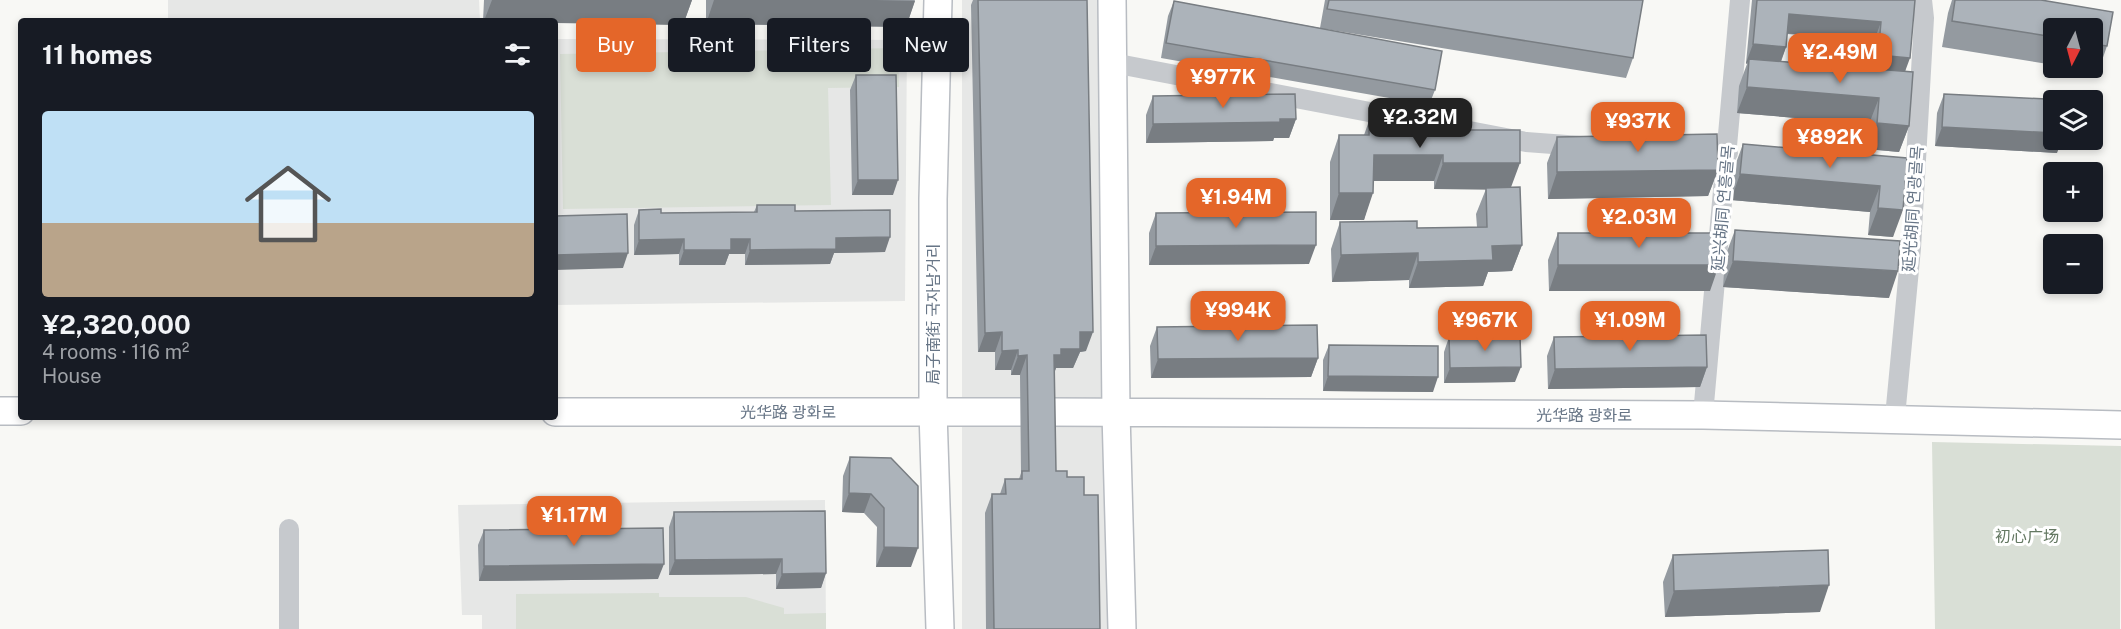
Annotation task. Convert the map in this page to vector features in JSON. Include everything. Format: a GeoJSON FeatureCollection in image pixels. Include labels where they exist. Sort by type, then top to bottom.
{"type":"FeatureCollection","features":[{"type":"Feature","properties":{"kind":"street","name":"局子南街 국자남거리"},"geometry":{"type":"LineString","coordinates":[[938,0],[933,210],[933,412],[939,629]]}},
{"type":"Feature","properties":{"kind":"street"},"geometry":{"type":"LineString","coordinates":[[1112,0],[1116,412],[1122,629]]}},
{"type":"Feature","properties":{"kind":"street","name":"延兴胡同 연흥골목"},"geometry":{"type":"LineString","coordinates":[[1703,415],[1740,0]]}},
{"type":"Feature","properties":{"kind":"street","name":"延光胡同 연광골목"},"geometry":{"type":"LineString","coordinates":[[1895,417],[1911,248],[1924,18],[1922,0]]}},
{"type":"Feature","properties":{"kind":"street"},"geometry":{"type":"LineString","coordinates":[[1113,63],[1548,146],[1599,147]]}},
{"type":"Feature","properties":{"kind":"street"},"geometry":{"type":"LineString","coordinates":[[1669,150],[1728,153]]}},
{"type":"Feature","properties":{"kind":"street"},"geometry":{"type":"LineString","coordinates":[[0,411],[18,411]]}},
{"type":"Feature","properties":{"kind":"street","name":"光华路 광화로"},"geometry":{"type":"LineString","coordinates":[[558,412],[1021,412]]}},
{"type":"Feature","properties":{"kind":"street","name":"光华路 광화로"},"geometry":{"type":"LineString","coordinates":[[1048,412],[1895,417],[2121,425]]}},
{"type":"Feature","properties":{"kind":"street"},"geometry":{"type":"LineString","coordinates":[[289,530],[289,629]]}},
{"type":"Feature","properties":{"kind":"shaded area"},"geometry":{"type":"Polygon","coordinates":[[[168,0],[479,0],[480,18],[168,18],[168,0]]]}},
{"type":"Feature","properties":{"kind":"shaded area"},"geometry":{"type":"Polygon","coordinates":[[[962,0],[1101,0],[1113,629],[962,629],[962,72],[969,72],[969,18],[962,18],[962,0]]]}},
{"type":"Feature","properties":{"kind":"shaded area"},"geometry":{"type":"Polygon","coordinates":[[[558,39],[576,39],[576,72],[656,72],[656,39],[668,39],[668,72],[755,72],[755,40],[767,40],[767,72],[871,72],[871,40],[883,40],[883,72],[907,72],[905,301],[558,305],[558,39]]]}},
{"type":"Feature","properties":{"kind":"shaded area"},"geometry":{"type":"Polygon","coordinates":[[[825,500],[826,629],[482,629],[482,615],[462,615],[458,505],[825,500]]]}},
{"type":"Feature","properties":{"kind":"green space"},"geometry":{"type":"Polygon","coordinates":[[[871,48],[883,48],[883,72],[899,72],[899,87],[828,88],[831,205],[563,209],[560,54],[576,54],[576,72],[656,72],[656,52],[668,52],[668,72],[755,72],[755,51],[767,50],[767,72],[871,72],[871,48]]]}},
{"type":"Feature","properties":{"kind":"green space","name":"初心广场"},"geometry":{"type":"Polygon","coordinates":[[[1932,442],[2121,446],[2120,629],[1935,629],[1932,442]]]}},
{"type":"Feature","properties":{"kind":"green space"},"geometry":{"type":"Polygon","coordinates":[[[659,593],[659,597],[746,597],[784,608],[784,614],[826,613],[826,629],[516,629],[516,594],[659,593]]]}},
{"type":"Feature","properties":{"kind":"building"},"geometry":{"type":"Polygon","coordinates":[[[978,0],[1087,0],[1093,332],[1080,332],[1080,349],[1061,349],[1061,355],[1054,355],[1056,471],[1067,471],[1067,477],[1084,477],[1084,495],[1098,495],[1100,629],[994,629],[992,494],[1006,494],[1005,479],[1022,479],[1022,471],[1029,471],[1027,355],[1018,356],[1018,350],[1002,351],[1002,332],[985,333],[978,0]]]}},
{"type":"Feature","properties":{"kind":"building"},"geometry":{"type":"Polygon","coordinates":[[[1329,0],[1643,0],[1633,58],[1327,9],[1329,0]]]}},
{"type":"Feature","properties":{"kind":"building"},"geometry":{"type":"Polygon","coordinates":[[[1757,0],[1915,0],[1910,58],[1878,55],[1881,22],[1789,14],[1786,47],[1753,44],[1757,0]]]}},
{"type":"Feature","properties":{"kind":"building"},"geometry":{"type":"Polygon","coordinates":[[[1955,0],[2041,0],[2113,12],[2107,46],[2103,45],[2103,18],[2043,18],[2043,35],[1952,21],[1955,0]]]}},
{"type":"Feature","properties":{"kind":"building"},"geometry":{"type":"Polygon","coordinates":[[[1174,1],[1442,51],[1435,90],[1166,43],[1174,1]]]}},
{"type":"Feature","properties":{"kind":"building"},"geometry":{"type":"Polygon","coordinates":[[[1749,59],[1913,72],[1909,126],[1877,123],[1879,98],[1747,87],[1749,59]]]}},
{"type":"Feature","properties":{"kind":"building"},"geometry":{"type":"Polygon","coordinates":[[[856,75],[896,75],[898,180],[858,180],[856,75]]]}},
{"type":"Feature","properties":{"kind":"building"},"geometry":{"type":"Polygon","coordinates":[[[1295,94],[1296,119],[1280,119],[1280,122],[1153,124],[1153,96],[1295,94]]]}},
{"type":"Feature","properties":{"kind":"building"},"geometry":{"type":"Polygon","coordinates":[[[1944,94],[2043,99],[2043,132],[1942,127],[1944,94]]]}},
{"type":"Feature","properties":{"kind":"building"},"geometry":{"type":"Polygon","coordinates":[[[1369,121],[1443,122],[1443,130],[1520,130],[1520,163],[1443,163],[1443,155],[1374,155],[1373,193],[1339,193],[1339,135],[1369,135],[1369,121]]]}},
{"type":"Feature","properties":{"kind":"building"},"geometry":{"type":"Polygon","coordinates":[[[1717,134],[1718,170],[1557,172],[1557,137],[1717,134]]]}},
{"type":"Feature","properties":{"kind":"building"},"geometry":{"type":"Polygon","coordinates":[[[1743,144],[1907,158],[1903,210],[1878,208],[1880,186],[1740,174],[1743,144]]]}},
{"type":"Feature","properties":{"kind":"building"},"geometry":{"type":"Polygon","coordinates":[[[1520,187],[1522,245],[1492,246],[1493,260],[1418,262],[1418,253],[1341,255],[1340,222],[1417,221],[1417,228],[1487,227],[1486,188],[1520,187]]]}},
{"type":"Feature","properties":{"kind":"building"},"geometry":{"type":"Polygon","coordinates":[[[757,205],[795,205],[795,211],[890,210],[890,237],[836,238],[836,249],[750,250],[750,239],[731,239],[731,250],[684,250],[684,239],[639,240],[639,210],[661,209],[661,213],[757,212],[757,205]]]}},
{"type":"Feature","properties":{"kind":"building"},"geometry":{"type":"Polygon","coordinates":[[[1316,212],[1316,245],[1156,246],[1156,213],[1316,212]]]}},
{"type":"Feature","properties":{"kind":"building"},"geometry":{"type":"Polygon","coordinates":[[[627,214],[628,253],[558,255],[558,216],[627,214]]]}},
{"type":"Feature","properties":{"kind":"building"},"geometry":{"type":"Polygon","coordinates":[[[1735,230],[1900,241],[1898,271],[1733,261],[1735,230]]]}},
{"type":"Feature","properties":{"kind":"building"},"geometry":{"type":"Polygon","coordinates":[[[1558,233],[1719,233],[1719,265],[1558,265],[1558,233]]]}},
{"type":"Feature","properties":{"kind":"building"},"geometry":{"type":"Polygon","coordinates":[[[1317,325],[1318,358],[1158,359],[1157,327],[1317,325]]]}},
{"type":"Feature","properties":{"kind":"building"},"geometry":{"type":"Polygon","coordinates":[[[1706,335],[1707,367],[1555,369],[1554,337],[1706,335]]]}},
{"type":"Feature","properties":{"kind":"building"},"geometry":{"type":"Polygon","coordinates":[[[1520,336],[1521,367],[1450,368],[1449,337],[1520,336]]]}},
{"type":"Feature","properties":{"kind":"building"},"geometry":{"type":"Polygon","coordinates":[[[1329,345],[1438,346],[1438,377],[1328,376],[1329,345]]]}},
{"type":"Feature","properties":{"kind":"building"},"geometry":{"type":"Polygon","coordinates":[[[850,457],[891,458],[918,486],[918,548],[884,547],[884,508],[871,494],[849,493],[850,457]]]}},
{"type":"Feature","properties":{"kind":"building"},"geometry":{"type":"Polygon","coordinates":[[[825,511],[826,573],[782,574],[782,559],[675,560],[674,512],[825,511]]]}},
{"type":"Feature","properties":{"kind":"building"},"geometry":{"type":"Polygon","coordinates":[[[663,528],[664,564],[484,566],[484,530],[663,528]]]}},
{"type":"Feature","properties":{"kind":"building"},"geometry":{"type":"Polygon","coordinates":[[[1828,550],[1829,585],[1674,591],[1673,555],[1828,550]]]}}]}
